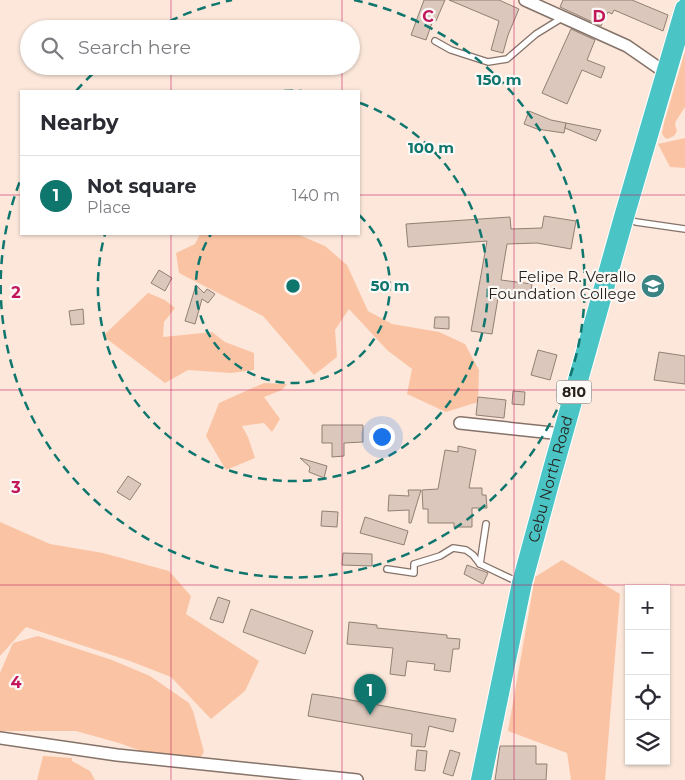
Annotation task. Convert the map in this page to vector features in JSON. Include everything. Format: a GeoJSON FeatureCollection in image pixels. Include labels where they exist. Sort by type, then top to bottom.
{"type":"FeatureCollection","features":[{"type":"Feature","properties":{"kind":"highway","name":"Cebu North Road"},"geometry":{"type":"LineString","coordinates":[[481,780],[522,583],[562,434],[685,9]]}},
{"type":"Feature","properties":{"kind":"street"},"geometry":{"type":"LineString","coordinates":[[525,0],[627,46],[666,73]]}},
{"type":"Feature","properties":{"kind":"street"},"geometry":{"type":"LineString","coordinates":[[460,423],[562,434]]}},
{"type":"Feature","properties":{"kind":"street"},"geometry":{"type":"LineString","coordinates":[[0,738],[117,755],[357,780]]}},
{"type":"Feature","properties":{"kind":"lane"},"geometry":{"type":"LineString","coordinates":[[435,41],[451,50],[488,62],[507,59],[536,34],[562,18]]}},
{"type":"Feature","properties":{"kind":"lane"},"geometry":{"type":"LineString","coordinates":[[624,217],[636,222],[685,229]]}},
{"type":"Feature","properties":{"kind":"lane"},"geometry":{"type":"LineString","coordinates":[[480,564],[486,524]]}},
{"type":"Feature","properties":{"kind":"lane"},"geometry":{"type":"LineString","coordinates":[[387,569],[414,573],[414,564],[440,556],[453,548],[466,550],[480,564],[522,583]]}},
{"type":"Feature","properties":{"kind":"shaded area"},"geometry":{"type":"Polygon","coordinates":[[[685,51],[685,107],[676,121],[677,131],[674,136],[667,139],[662,133],[664,123],[685,51]]]}},
{"type":"Feature","properties":{"kind":"shaded area"},"geometry":{"type":"Polygon","coordinates":[[[685,138],[685,168],[670,167],[658,144],[685,138]]]}},
{"type":"Feature","properties":{"kind":"shaded area"},"geometry":{"type":"Polygon","coordinates":[[[200,235],[299,235],[325,246],[347,265],[368,311],[392,324],[439,332],[465,344],[479,370],[478,402],[446,412],[407,394],[412,369],[387,350],[349,309],[335,330],[337,357],[314,375],[263,316],[179,273],[176,253],[195,244],[200,235]]]}},
{"type":"Feature","properties":{"kind":"shaded area"},"geometry":{"type":"Polygon","coordinates":[[[148,293],[165,300],[175,308],[164,322],[163,337],[212,332],[225,342],[254,353],[254,370],[231,373],[188,370],[165,383],[103,336],[148,293]]]}},
{"type":"Feature","properties":{"kind":"shaded area"},"geometry":{"type":"Polygon","coordinates":[[[264,383],[287,384],[282,390],[264,397],[280,419],[272,432],[264,423],[242,426],[255,458],[226,470],[206,436],[219,403],[264,383]]]}},
{"type":"Feature","properties":{"kind":"shaded area"},"geometry":{"type":"Polygon","coordinates":[[[0,522],[50,544],[103,553],[169,571],[191,596],[186,614],[259,661],[245,691],[211,719],[171,677],[130,661],[26,627],[0,656],[0,522]]]}},
{"type":"Feature","properties":{"kind":"shaded area"},"geometry":{"type":"Polygon","coordinates":[[[562,560],[620,594],[605,780],[571,780],[567,753],[508,731],[535,577],[562,560]]]}},
{"type":"Feature","properties":{"kind":"shaded area"},"geometry":{"type":"Polygon","coordinates":[[[38,636],[112,660],[150,676],[189,703],[204,752],[197,763],[147,753],[76,731],[0,731],[0,673],[13,643],[38,636]]]}},
{"type":"Feature","properties":{"kind":"shaded area"},"geometry":{"type":"Polygon","coordinates":[[[43,756],[72,758],[72,761],[90,771],[95,780],[37,780],[43,756]]]}},
{"type":"Feature","properties":{"kind":"building"},"geometry":{"type":"Polygon","coordinates":[[[424,0],[445,0],[436,21],[433,20],[426,40],[411,35],[424,0]]]}},
{"type":"Feature","properties":{"kind":"building"},"geometry":{"type":"Polygon","coordinates":[[[449,0],[499,0],[519,9],[503,53],[491,50],[499,21],[449,0]]]}},
{"type":"Feature","properties":{"kind":"building"},"geometry":{"type":"Polygon","coordinates":[[[563,0],[632,0],[668,15],[663,31],[614,10],[612,14],[608,12],[601,26],[560,7],[563,0]]]}},
{"type":"Feature","properties":{"kind":"building"},"geometry":{"type":"Polygon","coordinates":[[[571,29],[595,40],[587,60],[605,67],[601,78],[582,70],[567,104],[542,93],[571,29]]]}},
{"type":"Feature","properties":{"kind":"building"},"geometry":{"type":"Polygon","coordinates":[[[529,111],[551,120],[566,123],[564,133],[537,129],[524,124],[529,111]]]}},
{"type":"Feature","properties":{"kind":"building"},"geometry":{"type":"Polygon","coordinates":[[[566,123],[601,130],[596,141],[565,128],[566,123]]]}},
{"type":"Feature","properties":{"kind":"building"},"geometry":{"type":"Polygon","coordinates":[[[544,216],[576,221],[571,249],[537,243],[507,244],[501,280],[532,284],[530,296],[499,292],[492,334],[471,331],[487,241],[408,247],[406,224],[510,217],[511,229],[542,228],[544,216]]]}},
{"type":"Feature","properties":{"kind":"building"},"geometry":{"type":"Polygon","coordinates":[[[159,270],[172,278],[165,291],[151,283],[159,270]]]}},
{"type":"Feature","properties":{"kind":"building"},"geometry":{"type":"Polygon","coordinates":[[[196,285],[204,293],[207,289],[215,294],[208,303],[202,299],[195,324],[185,321],[196,285]]]}},
{"type":"Feature","properties":{"kind":"building"},"geometry":{"type":"Polygon","coordinates":[[[83,309],[84,324],[71,325],[69,311],[83,309]]]}},
{"type":"Feature","properties":{"kind":"building"},"geometry":{"type":"Polygon","coordinates":[[[435,317],[449,317],[449,329],[434,328],[435,317]]]}},
{"type":"Feature","properties":{"kind":"building"},"geometry":{"type":"Polygon","coordinates":[[[538,350],[557,355],[550,380],[531,375],[538,350]]]}},
{"type":"Feature","properties":{"kind":"building"},"geometry":{"type":"Polygon","coordinates":[[[659,352],[685,356],[685,384],[654,380],[659,352]]]}},
{"type":"Feature","properties":{"kind":"building"},"geometry":{"type":"Polygon","coordinates":[[[513,391],[525,392],[524,405],[512,404],[513,391]]]}},
{"type":"Feature","properties":{"kind":"building"},"geometry":{"type":"Polygon","coordinates":[[[478,397],[506,400],[504,418],[476,415],[478,397]]]}},
{"type":"Feature","properties":{"kind":"building"},"geometry":{"type":"Polygon","coordinates":[[[322,425],[363,425],[363,442],[344,443],[344,456],[332,457],[332,443],[322,443],[322,425]]]}},
{"type":"Feature","properties":{"kind":"building"},"geometry":{"type":"Polygon","coordinates":[[[458,446],[476,450],[469,488],[482,488],[482,495],[486,495],[487,508],[472,508],[472,527],[454,527],[454,523],[428,523],[428,509],[423,509],[422,490],[438,489],[445,450],[458,452],[458,446]]]}},
{"type":"Feature","properties":{"kind":"building"},"geometry":{"type":"Polygon","coordinates":[[[300,458],[327,466],[324,478],[309,472],[310,467],[300,458]]]}},
{"type":"Feature","properties":{"kind":"building"},"geometry":{"type":"Polygon","coordinates":[[[128,476],[141,484],[130,500],[117,492],[128,476]]]}},
{"type":"Feature","properties":{"kind":"building"},"geometry":{"type":"Polygon","coordinates":[[[408,490],[421,490],[411,523],[409,523],[409,510],[388,511],[389,495],[409,496],[408,490]]]}},
{"type":"Feature","properties":{"kind":"building"},"geometry":{"type":"Polygon","coordinates":[[[322,511],[338,512],[337,527],[321,526],[322,511]]]}},
{"type":"Feature","properties":{"kind":"building"},"geometry":{"type":"Polygon","coordinates":[[[365,517],[408,531],[404,545],[360,533],[365,517]]]}},
{"type":"Feature","properties":{"kind":"building"},"geometry":{"type":"Polygon","coordinates":[[[343,553],[372,554],[372,566],[342,565],[343,553]]]}},
{"type":"Feature","properties":{"kind":"building"},"geometry":{"type":"Polygon","coordinates":[[[467,565],[488,573],[483,584],[464,574],[467,565]]]}},
{"type":"Feature","properties":{"kind":"building"},"geometry":{"type":"Polygon","coordinates":[[[218,597],[230,601],[223,623],[210,619],[218,597]]]}},
{"type":"Feature","properties":{"kind":"building"},"geometry":{"type":"Polygon","coordinates":[[[251,609],[313,631],[305,654],[243,632],[251,609]]]}},
{"type":"Feature","properties":{"kind":"building"},"geometry":{"type":"Polygon","coordinates":[[[349,622],[377,625],[377,628],[447,635],[447,638],[460,639],[459,649],[453,649],[450,672],[434,670],[435,664],[407,661],[405,676],[390,674],[393,648],[347,644],[349,622]]]}},
{"type":"Feature","properties":{"kind":"building"},"geometry":{"type":"Polygon","coordinates":[[[312,694],[456,719],[453,732],[429,726],[425,747],[411,746],[412,734],[308,716],[312,694]]]}},
{"type":"Feature","properties":{"kind":"building"},"geometry":{"type":"Polygon","coordinates":[[[500,746],[536,746],[536,764],[547,764],[546,780],[495,780],[500,746]]]}},
{"type":"Feature","properties":{"kind":"building"},"geometry":{"type":"Polygon","coordinates":[[[417,750],[427,751],[425,771],[415,770],[417,750]]]}},
{"type":"Feature","properties":{"kind":"building"},"geometry":{"type":"Polygon","coordinates":[[[450,750],[460,753],[453,776],[443,773],[450,750]]]}},
{"type":"Feature","properties":{"kind":"place","name":"Felipe R. Verallo Foundation College"},"geometry":{"type":"Point","coordinates":[653,286]}},
{"type":"Feature","properties":{"kind":"place","name":"Not square"},"geometry":{"type":"Point","coordinates":[370,715]}}]}
